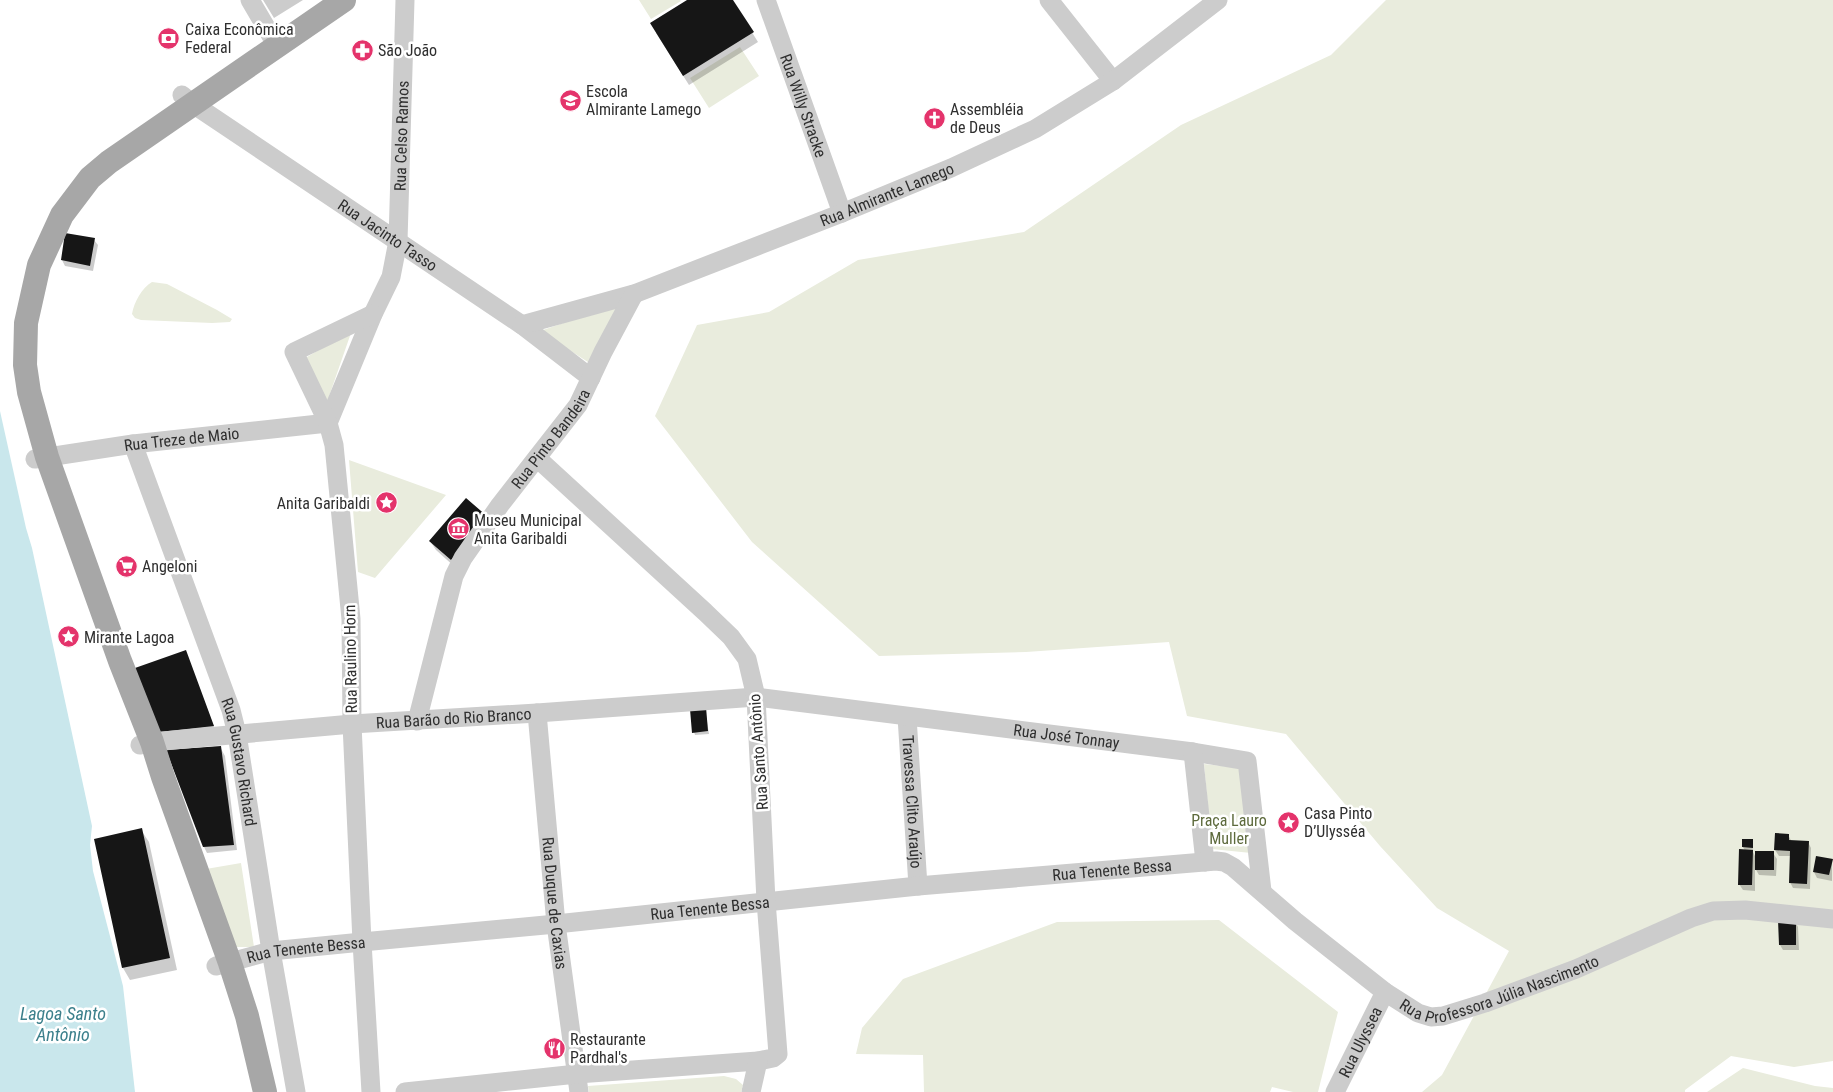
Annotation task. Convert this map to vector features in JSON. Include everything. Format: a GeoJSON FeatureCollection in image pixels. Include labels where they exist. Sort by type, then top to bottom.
{"type":"FeatureCollection","features":[{"type":"Feature","properties":{"kind":"main road"},"geometry":{"type":"LineString","coordinates":[[265,1092],[247,1016],[223,965],[146,744],[41,458],[24,365],[26,323],[39,265],[62,215],[90,178],[187,100],[274,40],[323,0]]}},
{"type":"Feature","properties":{"kind":"main road"},"geometry":{"type":"LineString","coordinates":[[274,40],[344,0]]}},
{"type":"Feature","properties":{"kind":"main road"},"geometry":{"type":"LineString","coordinates":[[223,965],[251,1092]]}},
{"type":"Feature","properties":{"kind":"street"},"geometry":{"type":"LineString","coordinates":[[250,0],[274,40]]}},
{"type":"Feature","properties":{"kind":"street","name":"Rua Celso Ramos"},"geometry":{"type":"LineString","coordinates":[[398,241],[405,0]]}},
{"type":"Feature","properties":{"kind":"street","name":"Rua Willy Stracke"},"geometry":{"type":"LineString","coordinates":[[766,0],[842,213]]}},
{"type":"Feature","properties":{"kind":"street"},"geometry":{"type":"LineString","coordinates":[[1050,0],[1113,81]]}},
{"type":"Feature","properties":{"kind":"street","name":"Rua Almirante Lamego"},"geometry":{"type":"LineString","coordinates":[[522,325],[634,294],[842,213],[950,168],[1035,129],[1113,81],[1218,0]]}},
{"type":"Feature","properties":{"kind":"street","name":"Rua Jacinto Tasso"},"geometry":{"type":"LineString","coordinates":[[187,100],[522,325],[591,378]]}},
{"type":"Feature","properties":{"kind":"street"},"geometry":{"type":"LineString","coordinates":[[328,423],[372,314],[391,277],[398,241]]}},
{"type":"Feature","properties":{"kind":"street","name":"Rua Pinto Bandeira"},"geometry":{"type":"LineString","coordinates":[[417,721],[454,576],[475,539],[500,504],[578,405],[603,352],[634,294]]}},
{"type":"Feature","properties":{"kind":"street","name":"Rua Raulino Horn"},"geometry":{"type":"LineString","coordinates":[[371,1092],[352,724],[351,619],[334,445],[328,423],[294,352],[372,314]]}},
{"type":"Feature","properties":{"kind":"street","name":"Rua Treze de Maio"},"geometry":{"type":"LineString","coordinates":[[41,458],[133,444],[328,423]]}},
{"type":"Feature","properties":{"kind":"street","name":"Rua Gustavo Richard"},"geometry":{"type":"LineString","coordinates":[[133,444],[231,710],[237,734],[271,951],[296,1092]]}},
{"type":"Feature","properties":{"kind":"street","name":"Rua Santo Antônio"},"geometry":{"type":"LineString","coordinates":[[537,458],[731,637],[747,659],[756,697],[766,901],[778,1048],[778,1054],[773,1058],[758,1061]]}},
{"type":"Feature","properties":{"kind":"street","name":"Rua Barão do Rio Branco"},"geometry":{"type":"LineString","coordinates":[[146,744],[352,724],[756,697]]}},
{"type":"Feature","properties":{"kind":"street","name":"Rua José Tonnay"},"geometry":{"type":"LineString","coordinates":[[756,697],[1193,752],[1248,761],[1262,891]]}},
{"type":"Feature","properties":{"kind":"street","name":"Rua Duque de Caxias"},"geometry":{"type":"LineString","coordinates":[[537,713],[556,924],[578,1083]]}},
{"type":"Feature","properties":{"kind":"street","name":"Travessa Clito Araújo"},"geometry":{"type":"LineString","coordinates":[[907,717],[918,886]]}},
{"type":"Feature","properties":{"kind":"street"},"geometry":{"type":"LineString","coordinates":[[1193,752],[1205,862]]}},
{"type":"Feature","properties":{"kind":"street","name":"Rua Tenente Bessa"},"geometry":{"type":"LineString","coordinates":[[223,965],[271,951],[556,924],[918,886],[1205,862]]}},
{"type":"Feature","properties":{"kind":"street","name":"Rua Professora Júlia Nascimento"},"geometry":{"type":"LineString","coordinates":[[1205,862],[1224,862],[1233,867],[1295,921],[1385,992],[1418,1013],[1431,1017],[1443,1016],[1576,969],[1691,918],[1713,911],[1745,910],[1833,920]]}},
{"type":"Feature","properties":{"kind":"street","name":"Rua Ulyssea"},"geometry":{"type":"LineString","coordinates":[[1335,1092],[1385,992]]}},
{"type":"Feature","properties":{"kind":"street"},"geometry":{"type":"LineString","coordinates":[[405,1092],[578,1083],[758,1061],[751,1092]]}},
{"type":"Feature","properties":{"kind":"green space"},"geometry":{"type":"Polygon","coordinates":[[[639,0],[680,0],[681,1],[651,19],[639,0]]]}},
{"type":"Feature","properties":{"kind":"green space"},"geometry":{"type":"Polygon","coordinates":[[[1386,0],[1833,0],[1833,1061],[1794,1067],[1731,1056],[1685,1090],[1685,1092],[1422,1092],[1442,1075],[1509,951],[1437,908],[1380,846],[1286,734],[1187,716],[1169,642],[1026,652],[879,656],[752,542],[655,416],[697,325],[769,312],[858,260],[1024,232],[1181,125],[1331,55],[1386,0]]]}},
{"type":"Feature","properties":{"kind":"green space"},"geometry":{"type":"Polygon","coordinates":[[[740,47],[759,76],[709,108],[690,78],[740,47]]]}},
{"type":"Feature","properties":{"kind":"green space"},"geometry":{"type":"Polygon","coordinates":[[[152,282],[167,284],[232,319],[230,322],[212,323],[141,320],[135,318],[132,314],[137,300],[145,288],[152,282]]]}},
{"type":"Feature","properties":{"kind":"green space"},"geometry":{"type":"Polygon","coordinates":[[[622,303],[591,364],[540,331],[622,303]]]}},
{"type":"Feature","properties":{"kind":"green space"},"geometry":{"type":"Polygon","coordinates":[[[352,330],[326,405],[302,360],[352,330]]]}},
{"type":"Feature","properties":{"kind":"green space"},"geometry":{"type":"Polygon","coordinates":[[[349,460],[446,495],[375,578],[358,572],[349,460]]]}},
{"type":"Feature","properties":{"kind":"green space","name":"Praça Lauro Muller"},"geometry":{"type":"Polygon","coordinates":[[[1204,764],[1240,768],[1251,853],[1212,849],[1204,764]]]}},
{"type":"Feature","properties":{"kind":"green space"},"geometry":{"type":"Polygon","coordinates":[[[241,863],[254,947],[232,947],[206,869],[241,863]]]}},
{"type":"Feature","properties":{"kind":"green space"},"geometry":{"type":"Polygon","coordinates":[[[1219,920],[1338,1012],[1318,1092],[1293,1092],[1272,1087],[1270,1092],[924,1092],[923,1055],[856,1054],[862,1028],[903,979],[1057,922],[1219,920]]]}},
{"type":"Feature","properties":{"kind":"green space"},"geometry":{"type":"Polygon","coordinates":[[[1743,1068],[1815,1086],[1833,1088],[1833,1092],[1707,1092],[1743,1068]]]}},
{"type":"Feature","properties":{"kind":"green space"},"geometry":{"type":"Polygon","coordinates":[[[724,1076],[736,1079],[743,1085],[741,1092],[589,1092],[588,1086],[724,1076]]]}},
{"type":"Feature","properties":{"kind":"water","name":"Lagoa Santo Antônio"},"geometry":{"type":"Polygon","coordinates":[[[0,411],[32,548],[92,826],[90,845],[93,871],[123,986],[135,1092],[0,1092],[0,411]]]}},
{"type":"Feature","properties":{"kind":"building"},"geometry":{"type":"Polygon","coordinates":[[[687,0],[733,0],[754,32],[683,76],[650,23],[687,0]]]}},
{"type":"Feature","properties":{"kind":"building"},"geometry":{"type":"Polygon","coordinates":[[[65,233],[95,238],[90,266],[61,260],[65,233]]]}},
{"type":"Feature","properties":{"kind":"building","name":"Museu Municipal Anita Garibaldi"},"geometry":{"type":"Polygon","coordinates":[[[466,498],[488,517],[451,560],[429,541],[466,498]]]}},
{"type":"Feature","properties":{"kind":"building"},"geometry":{"type":"Polygon","coordinates":[[[186,650],[214,726],[159,732],[135,668],[186,650]]]}},
{"type":"Feature","properties":{"kind":"building"},"geometry":{"type":"Polygon","coordinates":[[[706,707],[708,731],[692,733],[690,709],[706,707]]]}},
{"type":"Feature","properties":{"kind":"building"},"geometry":{"type":"Polygon","coordinates":[[[221,746],[234,845],[203,847],[166,750],[221,746]]]}},
{"type":"Feature","properties":{"kind":"building"},"geometry":{"type":"Polygon","coordinates":[[[142,828],[170,958],[122,968],[94,839],[142,828]]]}},
{"type":"Feature","properties":{"kind":"building"},"geometry":{"type":"Polygon","coordinates":[[[1775,833],[1789,834],[1789,840],[1809,841],[1807,884],[1789,883],[1790,851],[1774,850],[1775,833]]]}},
{"type":"Feature","properties":{"kind":"building"},"geometry":{"type":"Polygon","coordinates":[[[1742,839],[1753,839],[1753,848],[1742,847],[1742,839]]]}},
{"type":"Feature","properties":{"kind":"building"},"geometry":{"type":"Polygon","coordinates":[[[1739,849],[1753,850],[1752,885],[1738,885],[1739,849]]]}},
{"type":"Feature","properties":{"kind":"building"},"geometry":{"type":"Polygon","coordinates":[[[1755,851],[1774,851],[1774,870],[1755,870],[1755,851]]]}},
{"type":"Feature","properties":{"kind":"building"},"geometry":{"type":"Polygon","coordinates":[[[1816,856],[1833,859],[1829,875],[1813,872],[1816,856]]]}},
{"type":"Feature","properties":{"kind":"building"},"geometry":{"type":"Polygon","coordinates":[[[1778,920],[1796,920],[1796,945],[1779,945],[1778,920]]]}},
{"type":"Feature","properties":{"kind":"place","name":"Caixa Econômica Federal"},"geometry":{"type":"Point","coordinates":[169,38]}},
{"type":"Feature","properties":{"kind":"place","name":"São João"},"geometry":{"type":"Point","coordinates":[362,50]}},
{"type":"Feature","properties":{"kind":"place","name":"Escola Almirante Lamego"},"geometry":{"type":"Point","coordinates":[570,100]}},
{"type":"Feature","properties":{"kind":"place","name":"Assembléia de Deus"},"geometry":{"type":"Point","coordinates":[934,118]}},
{"type":"Feature","properties":{"kind":"place","name":"Anita Garibaldi"},"geometry":{"type":"Point","coordinates":[386,503]}},
{"type":"Feature","properties":{"kind":"place","name":"Museu Municipal Anita Garibaldi"},"geometry":{"type":"Point","coordinates":[458,529]}},
{"type":"Feature","properties":{"kind":"place","name":"Angeloni"},"geometry":{"type":"Point","coordinates":[126,566]}},
{"type":"Feature","properties":{"kind":"place","name":"Mirante Lagoa"},"geometry":{"type":"Point","coordinates":[68,637]}},
{"type":"Feature","properties":{"kind":"place","name":"Casa Pinto D’Ulysséa"},"geometry":{"type":"Point","coordinates":[1288,822]}},
{"type":"Feature","properties":{"kind":"place","name":"Restaurante Pardhal's"},"geometry":{"type":"Point","coordinates":[554,1048]}}]}
